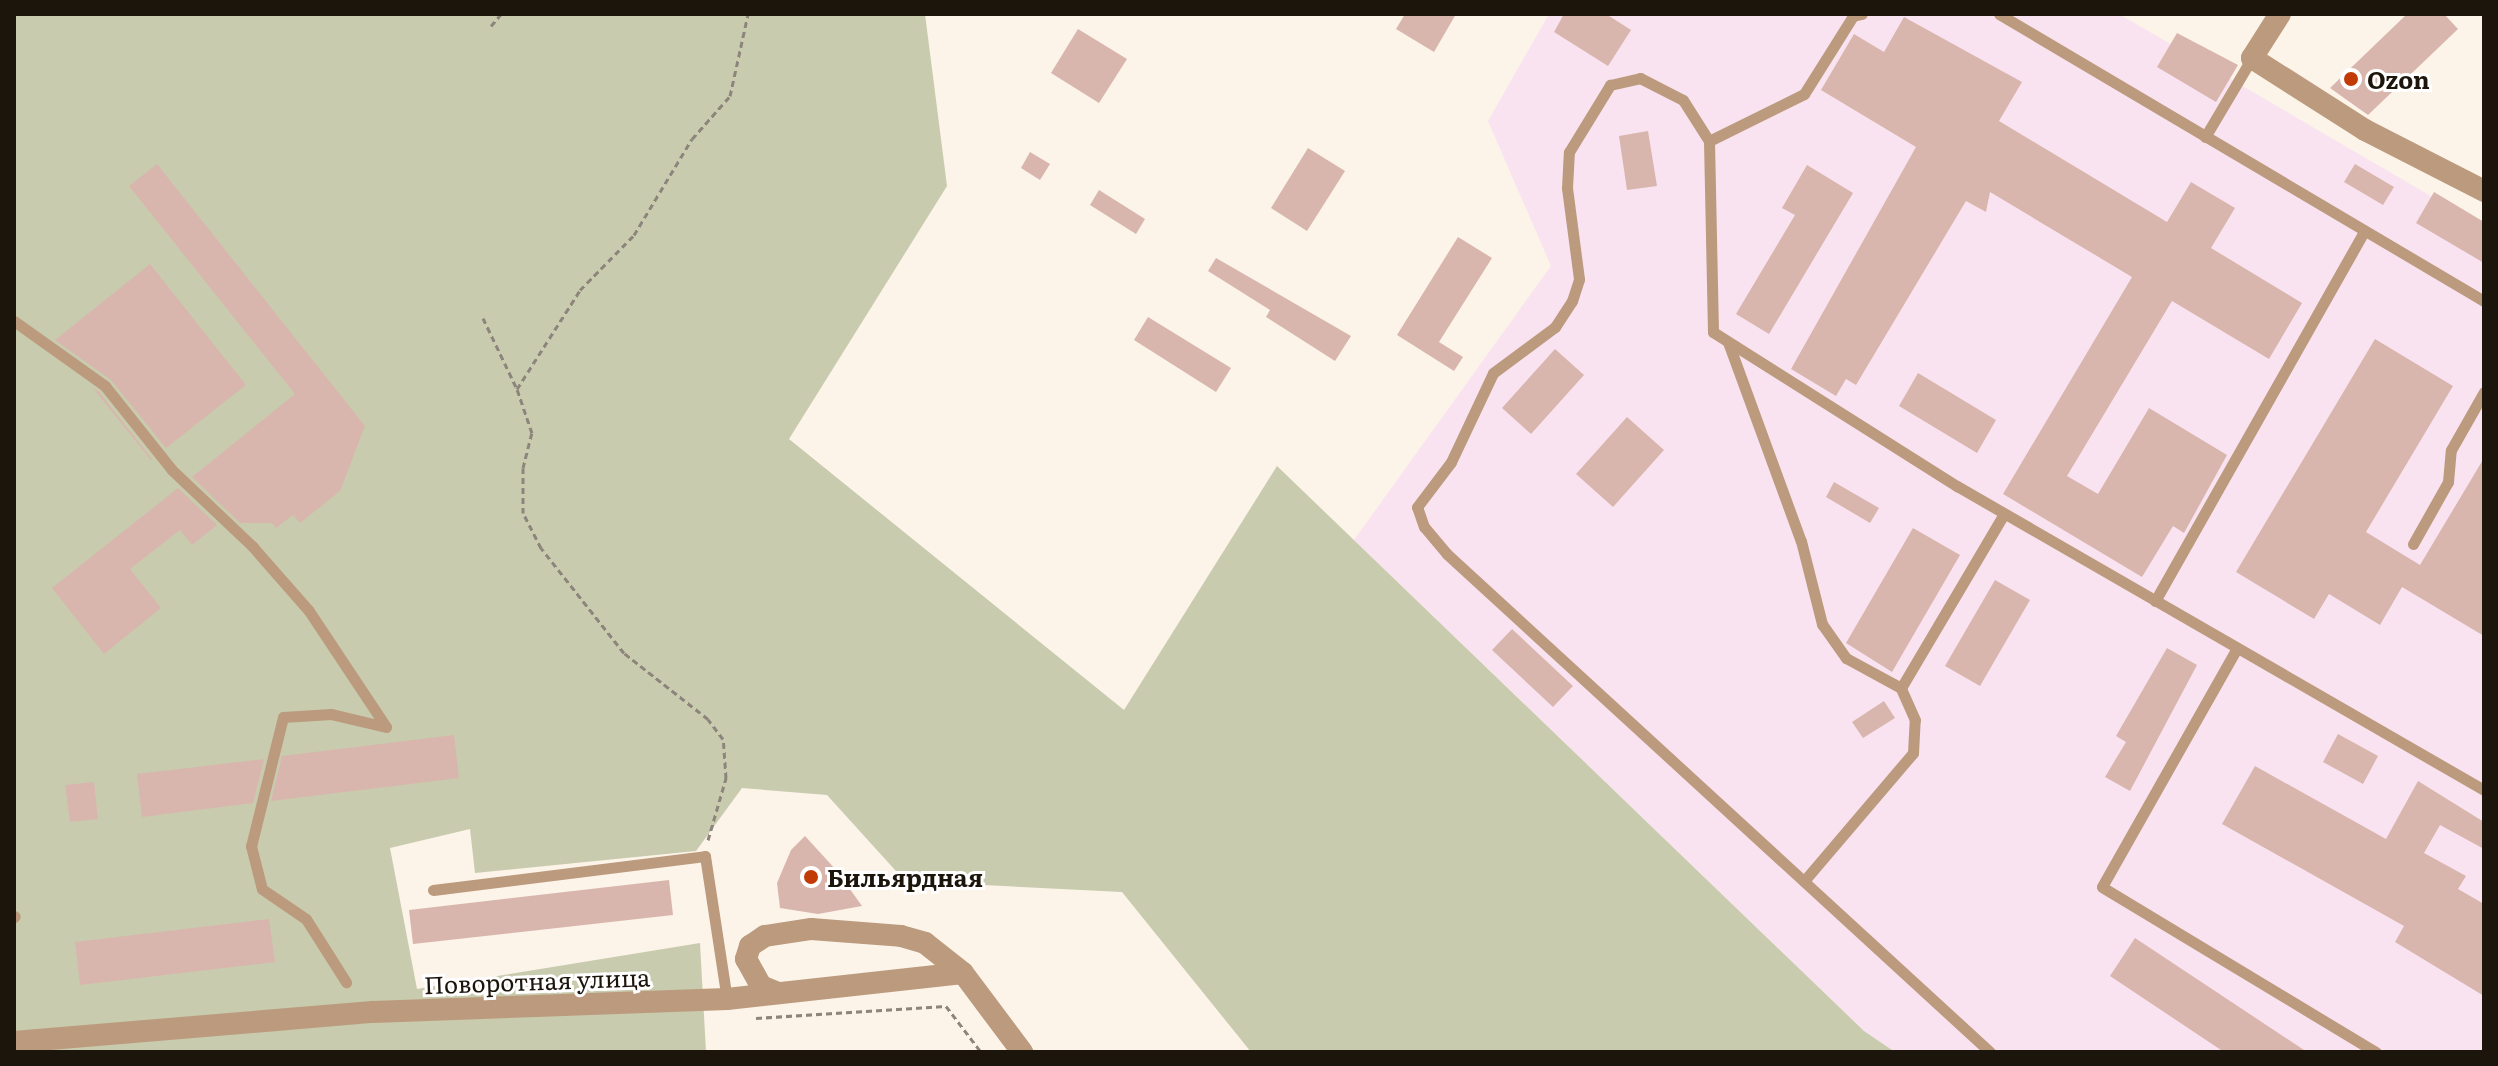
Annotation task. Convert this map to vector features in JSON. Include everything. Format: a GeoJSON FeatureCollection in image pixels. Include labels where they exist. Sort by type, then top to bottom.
{"type":"FeatureCollection","features":[{"type":"Feature","properties":{"kind":"street"},"geometry":{"type":"LineString","coordinates":[[2280,14],[2252,58],[2365,130],[2484,191]]}},
{"type":"Feature","properties":{"kind":"street"},"geometry":{"type":"LineString","coordinates":[[778,993],[761,986],[746,959],[750,946],[782,931],[848,929],[901,936],[925,943],[963,973],[1022,1052]]}},
{"type":"Feature","properties":{"kind":"street","name":"Поворотная улица"},"geometry":{"type":"LineString","coordinates":[[14,1042],[373,1012],[727,999],[963,973]]}},
{"type":"Feature","properties":{"kind":"lane"},"geometry":{"type":"LineString","coordinates":[[1709,141],[1804,94],[1853,16],[1862,14]]}},
{"type":"Feature","properties":{"kind":"lane"},"geometry":{"type":"LineString","coordinates":[[1999,14],[2484,301]]}},
{"type":"Feature","properties":{"kind":"lane"},"geometry":{"type":"LineString","coordinates":[[2205,137],[2252,58]]}},
{"type":"Feature","properties":{"kind":"lane"},"geometry":{"type":"LineString","coordinates":[[1990,1052],[1447,554],[1424,527],[1417,507],[1451,462],[1493,373],[1555,327],[1572,301],[1579,279],[1567,188],[1569,152],[1610,85],[1640,78],[1683,100],[1709,141],[1713,332],[2004,514],[2484,790]]}},
{"type":"Feature","properties":{"kind":"lane"},"geometry":{"type":"LineString","coordinates":[[2155,601],[2364,231]]}},
{"type":"Feature","properties":{"kind":"lane"},"geometry":{"type":"LineString","coordinates":[[14,321],[105,386],[172,470],[253,547],[309,611],[386,727],[331,714],[283,717],[251,846],[262,889],[306,919],[346,982]]}},
{"type":"Feature","properties":{"kind":"lane"},"geometry":{"type":"LineString","coordinates":[[1728,342],[1801,541],[1822,624],[1846,658],[1901,688],[1915,720],[1913,753],[1804,881]]}},
{"type":"Feature","properties":{"kind":"lane"},"geometry":{"type":"LineString","coordinates":[[2413,544],[2448,482],[2451,450],[2484,392]]}},
{"type":"Feature","properties":{"kind":"lane"},"geometry":{"type":"LineString","coordinates":[[1901,688],[2004,514]]}},
{"type":"Feature","properties":{"kind":"lane"},"geometry":{"type":"LineString","coordinates":[[2237,648],[2102,887],[2376,1052]]}},
{"type":"Feature","properties":{"kind":"lane"},"geometry":{"type":"LineString","coordinates":[[433,890],[705,856],[727,999]]}},
{"type":"Feature","properties":{"kind":"path"},"geometry":{"type":"LineString","coordinates":[[491,26],[501,14]]}},
{"type":"Feature","properties":{"kind":"path"},"geometry":{"type":"LineString","coordinates":[[517,389],[580,290],[634,235],[692,139],[730,96],[739,75],[748,14]]}},
{"type":"Feature","properties":{"kind":"path"},"geometry":{"type":"LineString","coordinates":[[483,318],[517,389],[532,433],[523,468],[523,513],[541,548],[624,653],[676,691],[723,739],[726,778],[705,856]]}},
{"type":"Feature","properties":{"kind":"path"},"geometry":{"type":"LineString","coordinates":[[745,1019],[946,1006],[981,1052]]}},
{"type":"Feature","properties":{"kind":"shaded area"},"geometry":{"type":"Polygon","coordinates":[[[1549,14],[2119,14],[2484,227],[2484,1052],[1895,1052],[1864,1031],[1354,540],[1551,266],[1488,121],[1549,14]]]}},
{"type":"Feature","properties":{"kind":"green space"},"geometry":{"type":"Polygon","coordinates":[[[14,14],[925,14],[947,186],[789,439],[1124,710],[1277,466],[1864,1031],[1895,1052],[1251,1052],[1122,892],[905,881],[827,795],[742,788],[696,851],[475,873],[470,829],[390,848],[417,989],[700,943],[706,1052],[14,1052],[14,14]]]}},
{"type":"Feature","properties":{"kind":"building"},"geometry":{"type":"Polygon","coordinates":[[[1405,14],[1456,14],[1434,52],[1396,29],[1405,14]]]}},
{"type":"Feature","properties":{"kind":"building"},"geometry":{"type":"Polygon","coordinates":[[[1564,14],[1606,14],[1631,30],[1608,66],[1554,32],[1564,14]]]}},
{"type":"Feature","properties":{"kind":"building"},"geometry":{"type":"Polygon","coordinates":[[[2407,14],[2444,14],[2458,29],[2368,115],[2330,88],[2407,14]]]}},
{"type":"Feature","properties":{"kind":"building"},"geometry":{"type":"Polygon","coordinates":[[[1904,17],[2022,82],[1999,121],[2167,222],[2191,182],[2235,208],[2211,248],[2302,303],[2269,359],[2172,301],[2067,476],[2098,494],[2149,408],[2227,455],[2184,533],[2173,526],[2142,577],[2003,494],[2132,277],[1990,192],[1986,212],[1966,201],[1856,385],[1846,379],[1836,396],[1791,369],[1916,147],[1821,90],[1854,34],[1884,52],[1904,17]]]}},
{"type":"Feature","properties":{"kind":"building"},"geometry":{"type":"Polygon","coordinates":[[[1078,29],[1127,59],[1099,103],[1051,73],[1078,29]]]}},
{"type":"Feature","properties":{"kind":"building"},"geometry":{"type":"Polygon","coordinates":[[[2177,33],[2238,65],[2216,102],[2157,67],[2177,33]]]}},
{"type":"Feature","properties":{"kind":"building"},"geometry":{"type":"Polygon","coordinates":[[[1648,131],[1657,186],[1627,190],[1619,136],[1648,131]]]}},
{"type":"Feature","properties":{"kind":"building"},"geometry":{"type":"Polygon","coordinates":[[[1308,148],[1345,171],[1307,231],[1271,208],[1308,148]]]}},
{"type":"Feature","properties":{"kind":"building"},"geometry":{"type":"Polygon","coordinates":[[[1030,152],[1050,164],[1040,180],[1021,168],[1030,152]]]}},
{"type":"Feature","properties":{"kind":"building"},"geometry":{"type":"Polygon","coordinates":[[[157,164],[365,426],[340,491],[300,523],[293,515],[276,528],[272,523],[240,523],[192,477],[295,394],[129,186],[157,164]]]}},
{"type":"Feature","properties":{"kind":"building"},"geometry":{"type":"Polygon","coordinates":[[[2355,164],[2394,187],[2383,205],[2344,182],[2355,164]]]}},
{"type":"Feature","properties":{"kind":"building"},"geometry":{"type":"Polygon","coordinates":[[[1807,165],[1853,193],[1769,334],[1736,314],[1795,215],[1782,208],[1807,165]]]}},
{"type":"Feature","properties":{"kind":"building"},"geometry":{"type":"Polygon","coordinates":[[[1099,190],[1145,219],[1136,234],[1090,205],[1099,190]]]}},
{"type":"Feature","properties":{"kind":"building"},"geometry":{"type":"Polygon","coordinates":[[[2434,192],[2484,222],[2484,263],[2416,223],[2434,192]]]}},
{"type":"Feature","properties":{"kind":"building"},"geometry":{"type":"Polygon","coordinates":[[[1458,237],[1492,258],[1439,342],[1463,357],[1454,371],[1397,335],[1458,237]]]}},
{"type":"Feature","properties":{"kind":"building"},"geometry":{"type":"Polygon","coordinates":[[[1216,258],[1351,336],[1335,361],[1266,317],[1270,310],[1208,271],[1216,258]]]}},
{"type":"Feature","properties":{"kind":"building"},"geometry":{"type":"Polygon","coordinates":[[[150,264],[246,385],[166,448],[111,380],[55,340],[150,264]]]}},
{"type":"Feature","properties":{"kind":"building"},"geometry":{"type":"Polygon","coordinates":[[[1148,317],[1231,368],[1216,392],[1134,340],[1148,317]]]}},
{"type":"Feature","properties":{"kind":"building"},"geometry":{"type":"Polygon","coordinates":[[[2375,339],[2453,386],[2366,532],[2420,565],[2484,458],[2484,636],[2402,587],[2380,625],[2329,594],[2314,619],[2236,572],[2375,339]]]}},
{"type":"Feature","properties":{"kind":"building"},"geometry":{"type":"Polygon","coordinates":[[[1555,349],[1584,375],[1531,434],[1502,408],[1555,349]]]}},
{"type":"Feature","properties":{"kind":"building"},"geometry":{"type":"Polygon","coordinates":[[[1918,373],[1996,420],[1977,453],[1899,406],[1918,373]]]}},
{"type":"Feature","properties":{"kind":"building"},"geometry":{"type":"Polygon","coordinates":[[[93,388],[99,392],[151,460],[93,388]]]}},
{"type":"Feature","properties":{"kind":"building"},"geometry":{"type":"Polygon","coordinates":[[[1627,417],[1664,450],[1613,507],[1576,474],[1627,417]]]}},
{"type":"Feature","properties":{"kind":"building"},"geometry":{"type":"Polygon","coordinates":[[[1834,482],[1879,508],[1870,523],[1826,497],[1834,482]]]}},
{"type":"Feature","properties":{"kind":"building"},"geometry":{"type":"Polygon","coordinates":[[[178,488],[217,525],[192,545],[180,530],[130,569],[161,608],[104,654],[52,588],[178,488]]]}},
{"type":"Feature","properties":{"kind":"building"},"geometry":{"type":"Polygon","coordinates":[[[1913,528],[1960,555],[1892,672],[1846,643],[1913,528]]]}},
{"type":"Feature","properties":{"kind":"building"},"geometry":{"type":"Polygon","coordinates":[[[1995,580],[2030,600],[1980,686],[1945,666],[1995,580]]]}},
{"type":"Feature","properties":{"kind":"building"},"geometry":{"type":"Polygon","coordinates":[[[1512,629],[1573,686],[1553,707],[1492,650],[1512,629]]]}},
{"type":"Feature","properties":{"kind":"building"},"geometry":{"type":"Polygon","coordinates":[[[2167,648],[2197,665],[2130,791],[2105,777],[2126,742],[2116,736],[2167,648]]]}},
{"type":"Feature","properties":{"kind":"building"},"geometry":{"type":"Polygon","coordinates":[[[1884,701],[1895,718],[1863,738],[1852,722],[1884,701]]]}},
{"type":"Feature","properties":{"kind":"building"},"geometry":{"type":"Polygon","coordinates":[[[2338,734],[2378,756],[2363,784],[2323,762],[2338,734]]]}},
{"type":"Feature","properties":{"kind":"building"},"geometry":{"type":"Polygon","coordinates":[[[454,735],[459,778],[271,801],[282,756],[454,735]]]}},
{"type":"Feature","properties":{"kind":"building"},"geometry":{"type":"Polygon","coordinates":[[[264,759],[253,803],[142,817],[137,774],[264,759]]]}},
{"type":"Feature","properties":{"kind":"building"},"geometry":{"type":"Polygon","coordinates":[[[2255,766],[2386,839],[2418,781],[2484,822],[2484,849],[2440,825],[2424,853],[2466,876],[2458,889],[2484,904],[2484,996],[2395,942],[2404,926],[2222,824],[2255,766]]]}},
{"type":"Feature","properties":{"kind":"building"},"geometry":{"type":"Polygon","coordinates":[[[94,782],[98,819],[70,822],[65,785],[94,782]]]}},
{"type":"Feature","properties":{"kind":"building","name":"Бильярдная"},"geometry":{"type":"Polygon","coordinates":[[[805,836],[837,871],[862,906],[818,914],[780,908],[777,883],[791,850],[805,836]]]}},
{"type":"Feature","properties":{"kind":"building"},"geometry":{"type":"Polygon","coordinates":[[[669,880],[673,915],[413,944],[409,910],[669,880]]]}},
{"type":"Feature","properties":{"kind":"building"},"geometry":{"type":"Polygon","coordinates":[[[269,919],[275,962],[80,985],[75,942],[269,919]]]}},
{"type":"Feature","properties":{"kind":"building"},"geometry":{"type":"Polygon","coordinates":[[[2135,938],[2307,1052],[2224,1052],[2110,976],[2135,938]]]}},
{"type":"Feature","properties":{"kind":"place","name":"Ozon"},"geometry":{"type":"Point","coordinates":[2351,79]}},
{"type":"Feature","properties":{"kind":"place","name":"Бильярдная"},"geometry":{"type":"Point","coordinates":[811,877]}}]}
